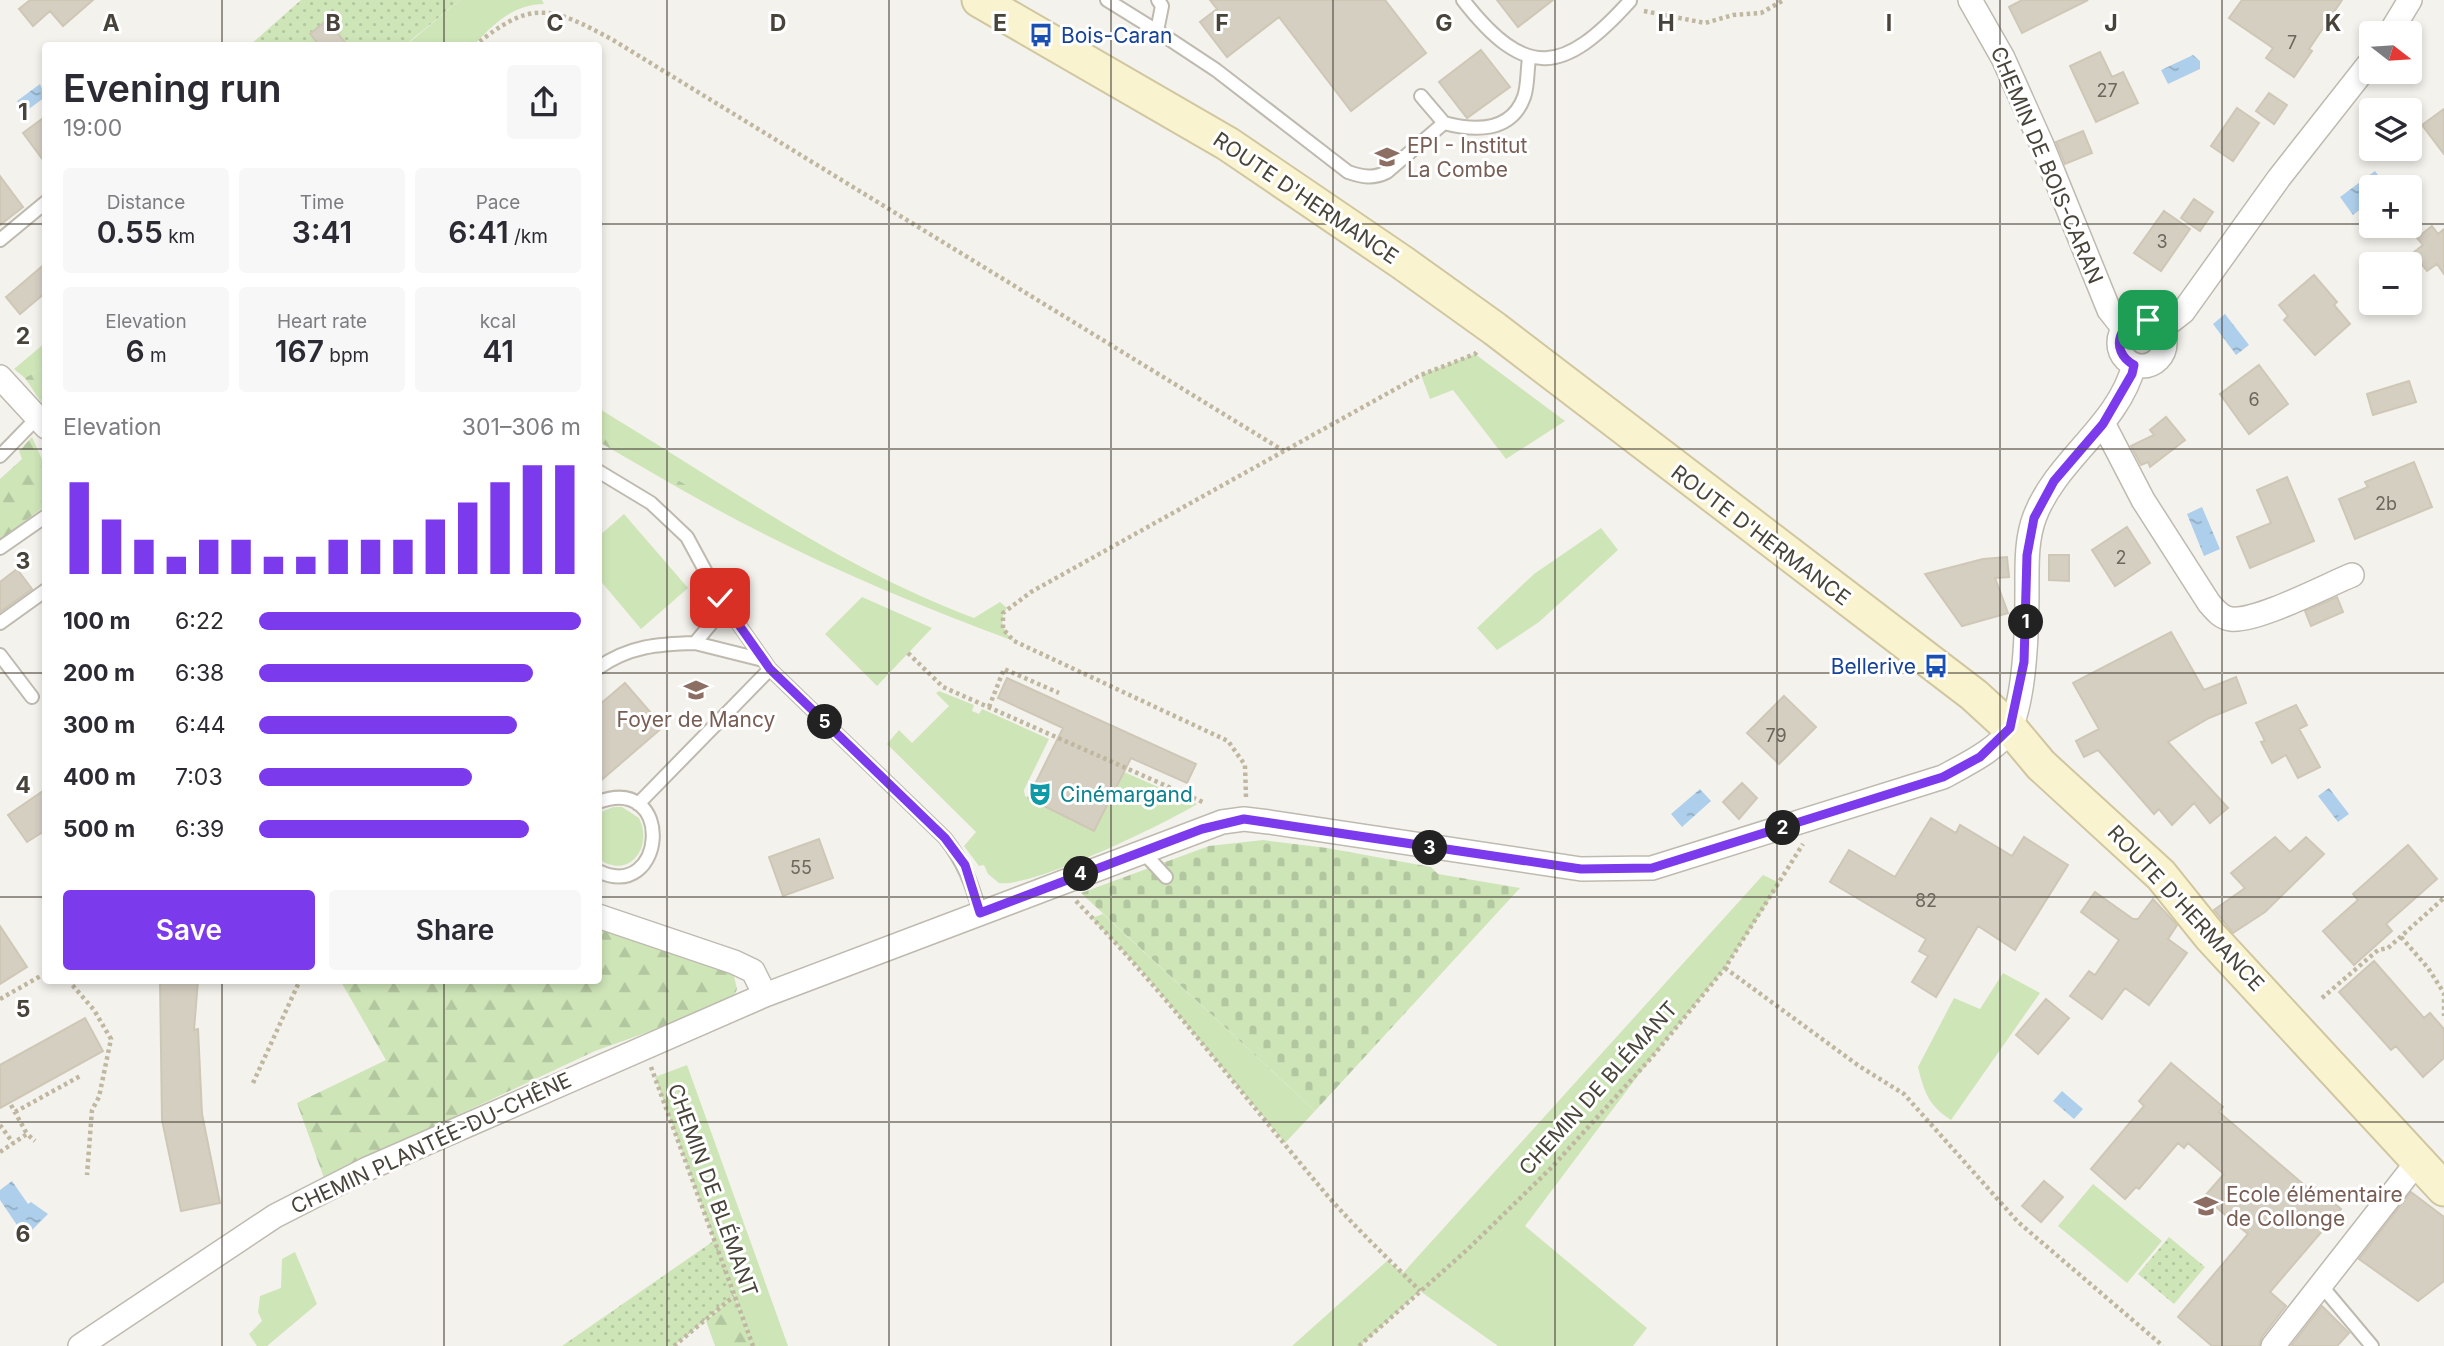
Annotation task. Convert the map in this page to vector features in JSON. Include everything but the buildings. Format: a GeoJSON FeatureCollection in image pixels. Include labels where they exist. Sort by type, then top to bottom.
{"type":"FeatureCollection","features":[{"type":"Feature","properties":{"kind":"main road","name":"ROUTE D'HERMANCE"},"geometry":{"type":"LineString","coordinates":[[979,0],[1228,144],[1403,263],[1494,329],[1974,695],[2010,728],[2041,765],[2161,875],[2210,936],[2444,1189]]}},
{"type":"Feature","properties":{"kind":"street","name":"CHEMIN DE BOIS-CARAN"},"geometry":{"type":"LineString","coordinates":[[1970,0],[2003,58],[2042,145],[2109,310],[2124,329]]}},
{"type":"Feature","properties":{"kind":"street"},"geometry":{"type":"LineString","coordinates":[[2397,21],[2410,0]]}},
{"type":"Feature","properties":{"kind":"street"},"geometry":{"type":"LineString","coordinates":[[2161,329],[2183,312],[2279,177],[2359,76]]}},
{"type":"Feature","properties":{"kind":"street"},"geometry":{"type":"LineString","coordinates":[[2140,320],[2148,320],[2161,329],[2166,344],[2161,358],[2149,366],[2134,365],[2122,356],[2118,341],[2124,329],[2140,320]]}},
{"type":"Feature","properties":{"kind":"street"},"geometry":{"type":"LineString","coordinates":[[2010,728],[2024,662],[2027,555],[2034,518],[2054,481],[2103,424],[2124,391],[2134,365]]}},
{"type":"Feature","properties":{"kind":"street"},"geometry":{"type":"LineString","coordinates":[[0,377],[42,422]]}},
{"type":"Feature","properties":{"kind":"street"},"geometry":{"type":"LineString","coordinates":[[2103,424],[2143,500],[2209,603],[2221,615],[2231,619],[2252,615],[2352,575]]}},
{"type":"Feature","properties":{"kind":"street","name":"CHEMIN PLANTÉE-DU-CHÊNE"},"geometry":{"type":"LineString","coordinates":[[80,1346],[296,1204],[642,1046],[765,995],[1222,822],[1244,819],[1269,822],[1581,869],[1652,868],[1943,777],[1980,757],[2010,728]]}},
{"type":"Feature","properties":{"kind":"street"},"geometry":{"type":"LineString","coordinates":[[602,917],[734,962],[753,971],[765,995]]}},
{"type":"Feature","properties":{"kind":"street"},"geometry":{"type":"LineString","coordinates":[[2273,1346],[2418,1161]]}},
{"type":"Feature","properties":{"kind":"lane"},"geometry":{"type":"LineString","coordinates":[[1107,0],[1216,70],[1348,172],[1377,177],[1387,172],[1444,123]]}},
{"type":"Feature","properties":{"kind":"lane"},"geometry":{"type":"LineString","coordinates":[[1157,30],[1162,6],[1158,0]]}},
{"type":"Feature","properties":{"kind":"lane"},"geometry":{"type":"LineString","coordinates":[[1463,0],[1500,42],[1529,59],[1557,55],[1581,46],[1608,26],[1630,1]]}},
{"type":"Feature","properties":{"kind":"lane"},"geometry":{"type":"LineString","coordinates":[[1421,96],[1444,123],[1485,129],[1508,118],[1524,97],[1529,59]]}},
{"type":"Feature","properties":{"kind":"lane"},"geometry":{"type":"LineString","coordinates":[[0,240],[42,205]]}},
{"type":"Feature","properties":{"kind":"lane"},"geometry":{"type":"LineString","coordinates":[[0,456],[42,422]]}},
{"type":"Feature","properties":{"kind":"lane"},"geometry":{"type":"LineString","coordinates":[[602,473],[651,503],[687,537],[720,598],[767,665],[945,838],[965,865],[980,913]]}},
{"type":"Feature","properties":{"kind":"lane"},"geometry":{"type":"LineString","coordinates":[[0,548],[42,519]]}},
{"type":"Feature","properties":{"kind":"lane"},"geometry":{"type":"LineString","coordinates":[[0,623],[42,593]]}},
{"type":"Feature","properties":{"kind":"lane"},"geometry":{"type":"LineString","coordinates":[[695,643],[710,625],[720,598]]}},
{"type":"Feature","properties":{"kind":"lane"},"geometry":{"type":"LineString","coordinates":[[602,666],[632,649],[654,644],[695,643],[767,665]]}},
{"type":"Feature","properties":{"kind":"lane"},"geometry":{"type":"LineString","coordinates":[[0,655],[32,697]]}},
{"type":"Feature","properties":{"kind":"lane"},"geometry":{"type":"LineString","coordinates":[[638,804],[767,665]]}},
{"type":"Feature","properties":{"kind":"lane"},"geometry":{"type":"LineString","coordinates":[[602,801],[621,798],[638,804],[652,822],[654,844],[644,863],[625,874],[613,876],[602,872]]}},
{"type":"Feature","properties":{"kind":"lane"},"geometry":{"type":"LineString","coordinates":[[1143,852],[1166,877]]}},
{"type":"Feature","properties":{"kind":"lane"},"geometry":{"type":"LineString","coordinates":[[2320,1284],[2372,1346]]}},
{"type":"Feature","properties":{"kind":"path"},"geometry":{"type":"LineString","coordinates":[[1630,1],[1637,9],[1680,20],[1705,23],[1733,15],[1761,13],[1784,0]]}},
{"type":"Feature","properties":{"kind":"path"},"geometry":{"type":"LineString","coordinates":[[551,7],[613,40],[1284,451]]}},
{"type":"Feature","properties":{"kind":"path"},"geometry":{"type":"LineString","coordinates":[[478,42],[507,14]]}},
{"type":"Feature","properties":{"kind":"path"},"geometry":{"type":"LineString","coordinates":[[1248,776],[1238,750],[1217,733],[1014,641],[1003,629],[1002,621],[1007,608],[1031,592],[1421,375],[1450,363]]}},
{"type":"Feature","properties":{"kind":"path"},"geometry":{"type":"LineString","coordinates":[[908,653],[934,682],[943,687],[1219,808],[1222,822]]}},
{"type":"Feature","properties":{"kind":"path"},"geometry":{"type":"LineString","coordinates":[[989,707],[1004,669],[1059,693]]}},
{"type":"Feature","properties":{"kind":"path","name":"CHEMIN DE BLÉMANT"},"geometry":{"type":"LineString","coordinates":[[1362,1345],[1552,1167],[1652,1056],[1725,968],[1819,816]]}},
{"type":"Feature","properties":{"kind":"path"},"geometry":{"type":"LineString","coordinates":[[1059,883],[1142,971],[1322,1189],[1387,1261],[1420,1291]]}},
{"type":"Feature","properties":{"kind":"path"},"geometry":{"type":"LineString","coordinates":[[2322,998],[2378,950],[2388,948],[2444,898]]}},
{"type":"Feature","properties":{"kind":"path"},"geometry":{"type":"LineString","coordinates":[[2401,937],[2428,968],[2444,993],[2444,1017]]}},
{"type":"Feature","properties":{"kind":"path"},"geometry":{"type":"LineString","coordinates":[[1725,968],[1859,1066],[1904,1094],[2018,1222],[2163,1346]]}},
{"type":"Feature","properties":{"kind":"path"},"geometry":{"type":"LineString","coordinates":[[0,999],[42,975]]}},
{"type":"Feature","properties":{"kind":"path"},"geometry":{"type":"LineString","coordinates":[[71,984],[94,1010],[111,1039],[99,1097],[92,1110],[87,1175]]}},
{"type":"Feature","properties":{"kind":"path"},"geometry":{"type":"LineString","coordinates":[[253,1083],[298,984]]}},
{"type":"Feature","properties":{"kind":"path","name":"CHEMIN DE BLÉMANT"},"geometry":{"type":"LineString","coordinates":[[642,1046],[753,1346]]}},
{"type":"Feature","properties":{"kind":"path"},"geometry":{"type":"LineString","coordinates":[[15,1112],[82,1075]]}},
{"type":"Feature","properties":{"kind":"path"},"geometry":{"type":"LineString","coordinates":[[43,1087],[47,1094]]}},
{"type":"Feature","properties":{"kind":"path"},"geometry":{"type":"LineString","coordinates":[[11,1105],[27,1134],[35,1141]]}},
{"type":"Feature","properties":{"kind":"path"},"geometry":{"type":"LineString","coordinates":[[0,1125],[13,1143]]}},
{"type":"Feature","properties":{"kind":"path"},"geometry":{"type":"LineString","coordinates":[[0,1152],[27,1134]]}},
{"type":"Feature","properties":{"kind":"path"},"geometry":{"type":"LineString","coordinates":[[674,1346],[734,1296]]}},
{"type":"Feature","properties":{"kind":"green space"},"geometry":{"type":"Polygon","coordinates":[[[301,0],[460,0],[409,42],[254,42],[301,0]]]}},
{"type":"Feature","properties":{"kind":"green space"},"geometry":{"type":"Polygon","coordinates":[[[460,0],[542,0],[544,4],[514,11],[477,42],[410,42],[460,0]]]}},
{"type":"Feature","properties":{"kind":"green space"},"geometry":{"type":"Polygon","coordinates":[[[42,346],[42,368],[25,378],[14,369],[42,346]]]}},
{"type":"Feature","properties":{"kind":"green space"},"geometry":{"type":"Polygon","coordinates":[[[1475,354],[1565,421],[1506,459],[1453,390],[1430,399],[1421,375],[1475,354]]]}},
{"type":"Feature","properties":{"kind":"green space"},"geometry":{"type":"Polygon","coordinates":[[[42,368],[42,404],[25,378],[42,368]]]}},
{"type":"Feature","properties":{"kind":"green space"},"geometry":{"type":"Polygon","coordinates":[[[602,410],[782,522],[924,598],[974,618],[1000,602],[1007,608],[1003,626],[1014,641],[845,573],[682,490],[685,485],[602,436],[602,410]]]}},
{"type":"Feature","properties":{"kind":"green space"},"geometry":{"type":"Polygon","coordinates":[[[602,436],[686,485],[682,490],[602,444],[602,436]]]}},
{"type":"Feature","properties":{"kind":"green space"},"geometry":{"type":"Polygon","coordinates":[[[32,437],[42,459],[42,508],[0,540],[0,479],[22,459],[19,451],[32,437]]]}},
{"type":"Feature","properties":{"kind":"green space"},"geometry":{"type":"Polygon","coordinates":[[[624,514],[688,588],[641,629],[602,583],[602,533],[624,514]]]}},
{"type":"Feature","properties":{"kind":"green space"},"geometry":{"type":"Polygon","coordinates":[[[1601,528],[1618,550],[1539,622],[1497,650],[1477,628],[1534,574],[1601,528]]]}},
{"type":"Feature","properties":{"kind":"green space"},"geometry":{"type":"Polygon","coordinates":[[[862,597],[932,628],[877,686],[825,634],[862,597]]]}},
{"type":"Feature","properties":{"kind":"green space"},"geometry":{"type":"Polygon","coordinates":[[[939,691],[974,705],[972,711],[979,714],[982,709],[1049,739],[1024,790],[1025,796],[1094,831],[1124,772],[1197,804],[1129,839],[1068,865],[1016,882],[999,883],[988,874],[984,865],[979,866],[964,846],[976,832],[887,744],[899,730],[912,743],[949,706],[936,693],[939,691]]]}},
{"type":"Feature","properties":{"kind":"green space"},"geometry":{"type":"Polygon","coordinates":[[[622,807],[639,818],[643,829],[641,850],[636,858],[628,863],[620,866],[602,860],[602,812],[622,807]]]}},
{"type":"Feature","properties":{"kind":"green space"},"geometry":{"type":"Polygon","coordinates":[[[1263,840],[1327,848],[1431,867],[1438,874],[1520,888],[1315,1111],[1081,893],[1209,846],[1263,840]]]}},
{"type":"Feature","properties":{"kind":"green space"},"geometry":{"type":"Polygon","coordinates":[[[1763,875],[1780,883],[1725,968],[1652,1057],[1525,1226],[1647,1328],[1633,1346],[1498,1346],[1420,1291],[1360,1346],[1292,1346],[1387,1261],[1403,1273],[1763,875]]]}},
{"type":"Feature","properties":{"kind":"green space"},"geometry":{"type":"Polygon","coordinates":[[[1103,914],[1315,1111],[1285,1143],[1142,971],[1092,918],[1103,914]]]}},
{"type":"Feature","properties":{"kind":"green space"},"geometry":{"type":"Polygon","coordinates":[[[602,926],[733,972],[737,989],[732,1002],[595,1051],[324,1178],[297,1103],[386,1060],[342,984],[602,984],[602,926]]]}},
{"type":"Feature","properties":{"kind":"green space"},"geometry":{"type":"Polygon","coordinates":[[[2003,973],[2040,993],[1951,1120],[1928,1098],[1918,1067],[1954,998],[1980,1009],[2003,973]]]}},
{"type":"Feature","properties":{"kind":"green space"},"geometry":{"type":"Polygon","coordinates":[[[687,1065],[788,1346],[753,1346],[655,1077],[687,1065]]]}},
{"type":"Feature","properties":{"kind":"green space"},"geometry":{"type":"Polygon","coordinates":[[[2093,1184],[2162,1241],[2127,1283],[2058,1226],[2093,1184]]]}},
{"type":"Feature","properties":{"kind":"green space"},"geometry":{"type":"Polygon","coordinates":[[[2169,1237],[2205,1267],[2174,1304],[2138,1274],[2169,1237]]]}},
{"type":"Feature","properties":{"kind":"green space"},"geometry":{"type":"Polygon","coordinates":[[[715,1240],[734,1296],[674,1346],[562,1346],[715,1240]]]}},
{"type":"Feature","properties":{"kind":"green space"},"geometry":{"type":"Polygon","coordinates":[[[295,1252],[317,1304],[267,1346],[257,1346],[249,1334],[262,1321],[258,1312],[260,1296],[281,1288],[282,1259],[295,1252]]]}},
{"type":"Feature","properties":{"kind":"green space"},"geometry":{"type":"Polygon","coordinates":[[[734,1296],[753,1346],[715,1346],[706,1321],[734,1296]]]}},
{"type":"Feature","properties":{"kind":"water"},"geometry":{"type":"Polygon","coordinates":[[[2193,55],[2200,61],[2200,69],[2168,84],[2161,70],[2193,55]]]}},
{"type":"Feature","properties":{"kind":"water"},"geometry":{"type":"Polygon","coordinates":[[[40,84],[42,99],[25,112],[17,101],[40,84]]]}},
{"type":"Feature","properties":{"kind":"water"},"geometry":{"type":"Polygon","coordinates":[[[2359,183],[2359,210],[2353,215],[2340,197],[2359,183]]]}},
{"type":"Feature","properties":{"kind":"water"},"geometry":{"type":"Polygon","coordinates":[[[2225,314],[2249,345],[2236,355],[2213,324],[2225,314]]]}},
{"type":"Feature","properties":{"kind":"water"},"geometry":{"type":"Polygon","coordinates":[[[2202,507],[2220,549],[2204,556],[2187,514],[2202,507]]]}},
{"type":"Feature","properties":{"kind":"water"},"geometry":{"type":"Polygon","coordinates":[[[2329,788],[2349,814],[2338,822],[2318,796],[2329,788]]]}},
{"type":"Feature","properties":{"kind":"water"},"geometry":{"type":"Polygon","coordinates":[[[1700,789],[1711,801],[1682,827],[1671,814],[1700,789]]]}},
{"type":"Feature","properties":{"kind":"water"},"geometry":{"type":"Polygon","coordinates":[[[2062,1091],[2083,1109],[2074,1119],[2053,1101],[2062,1091]]]}},
{"type":"Feature","properties":{"kind":"water"},"geometry":{"type":"Polygon","coordinates":[[[12,1181],[28,1204],[31,1202],[48,1214],[25,1237],[0,1200],[0,1190],[12,1181]]]}},
{"type":"Feature","properties":{"kind":"place","name":"Bois-Caran"},"geometry":{"type":"Point","coordinates":[1041,35]}},
{"type":"Feature","properties":{"kind":"place","name":"EPI - Institut La Combe"},"geometry":{"type":"Point","coordinates":[1387,157]}},
{"type":"Feature","properties":{"kind":"place","name":"Bellerive"},"geometry":{"type":"Point","coordinates":[1936,666]}},
{"type":"Feature","properties":{"kind":"place","name":"Foyer de Mancy"},"geometry":{"type":"Point","coordinates":[696,690]}},
{"type":"Feature","properties":{"kind":"place","name":"Cinémargand"},"geometry":{"type":"Point","coordinates":[1040,794]}},
{"type":"Feature","properties":{"kind":"place","name":"Ecole élémentaire de Collonge"},"geometry":{"type":"Point","coordinates":[2206,1206]}},
{"type":"Feature","properties":{"kind":"route"},"geometry":{"type":"LineString","coordinates":[[720,598],[770,669],[945,838],[965,865],[980,913],[1202,829],[1222,822],[1244,819],[1581,869],[1652,868],[1720,849],[1943,777],[1980,757],[2010,728],[2024,662],[2027,555],[2034,518],[2054,481],[2103,424],[2124,391],[2134,365],[2127,362],[2119,349],[2118,341],[2125,326],[2132,322],[2148,320]]}}]}
